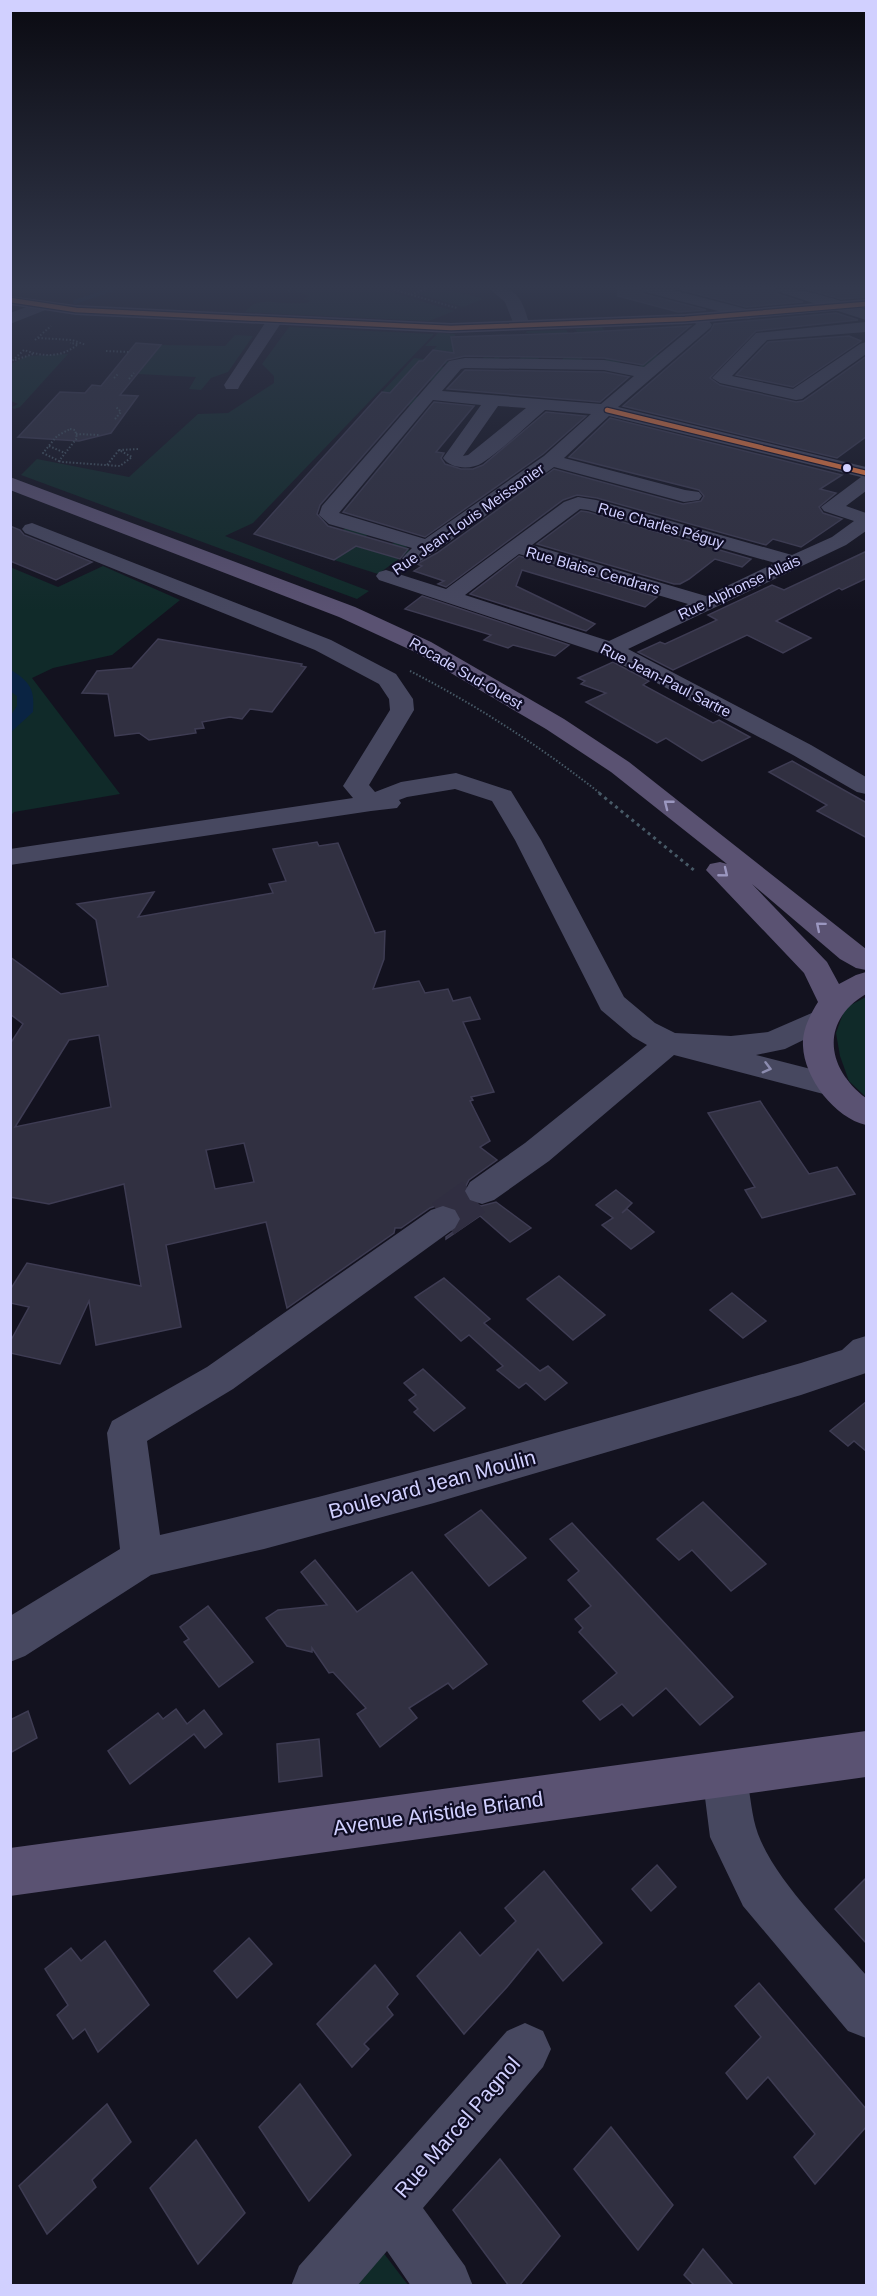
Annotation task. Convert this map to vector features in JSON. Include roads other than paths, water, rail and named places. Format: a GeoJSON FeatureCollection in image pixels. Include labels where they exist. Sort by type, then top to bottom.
{"type":"FeatureCollection","features":[{"type":"Feature","properties":{"kind":"main road","name":"Rocade Sud-Ouest"},"geometry":{"type":"LineString","coordinates":[[10,483],[347,612],[423,647],[555,724],[620,767],[757,874],[850,952],[867,961]]}},
{"type":"Feature","properties":{"kind":"main road","name":"Rocade Sud-Ouest"},"geometry":{"type":"LineString","coordinates":[[10,494],[337,621],[407,654],[537,730],[606,777],[736,883],[817,969],[827,1011]]}},
{"type":"Feature","properties":{"kind":"main road"},"geometry":{"type":"LineString","coordinates":[[867,982],[851,988],[827,1011],[817,1040],[821,1063],[835,1086],[867,1114]]}},
{"type":"Feature","properties":{"kind":"main road","name":"Avenue Aristide Briand"},"geometry":{"type":"LineString","coordinates":[[10,1872],[867,1755]]}},
{"type":"Feature","properties":{"kind":"street"},"geometry":{"type":"LineString","coordinates":[[428,396],[329,510],[329,515],[336,520],[429,546]]}},
{"type":"Feature","properties":{"kind":"street"},"geometry":{"type":"LineString","coordinates":[[448,396],[606,410],[867,474]]}},
{"type":"Feature","properties":{"kind":"street","name":"Rue Jean-Louis Meissonier"},"geometry":{"type":"LineString","coordinates":[[386,576],[551,460],[621,396]]}},
{"type":"Feature","properties":{"kind":"street"},"geometry":{"type":"LineString","coordinates":[[494,399],[452,456],[455,461],[474,460],[543,403]]}},
{"type":"Feature","properties":{"kind":"street"},"geometry":{"type":"LineString","coordinates":[[846,468],[867,453]]}},
{"type":"Feature","properties":{"kind":"street"},"geometry":{"type":"LineString","coordinates":[[551,460],[684,496],[692,496]]}},
{"type":"Feature","properties":{"kind":"street"},"geometry":{"type":"LineString","coordinates":[[867,482],[831,507],[867,520]]}},
{"type":"Feature","properties":{"kind":"street","name":"Rue Charles Péguy"},"geometry":{"type":"LineString","coordinates":[[449,597],[571,506],[583,503],[793,562]]}},
{"type":"Feature","properties":{"kind":"street","name":"Rue Alphonse Allais"},"geometry":{"type":"LineString","coordinates":[[610,649],[705,602],[839,541],[867,520]]}},
{"type":"Feature","properties":{"kind":"street"},"geometry":{"type":"LineString","coordinates":[[32,529],[323,645],[388,679],[401,699],[402,710],[356,786],[371,803]]}},
{"type":"Feature","properties":{"kind":"street","name":"Rue Blaise Cendrars"},"geometry":{"type":"LineString","coordinates":[[516,547],[705,602]]}},
{"type":"Feature","properties":{"kind":"street","name":"Rue Jean-Paul Sartre"},"geometry":{"type":"LineString","coordinates":[[386,576],[610,649],[802,750],[867,787]]}},
{"type":"Feature","properties":{"kind":"street"},"geometry":{"type":"LineString","coordinates":[[10,857],[371,803],[413,802],[464,793],[477,787],[502,796],[528,840],[612,1003],[644,1030],[669,1043],[835,1086]]}},
{"type":"Feature","properties":{"kind":"street"},"geometry":{"type":"LineString","coordinates":[[482,1191],[537,1152],[669,1043],[731,1047],[774,1042],[827,1011]]}},
{"type":"Feature","properties":{"kind":"street"},"geometry":{"type":"LineString","coordinates":[[142,1558],[126,1433],[220,1378],[443,1219]]}},
{"type":"Feature","properties":{"kind":"street","name":"Boulevard Jean Moulin"},"geometry":{"type":"LineString","coordinates":[[10,1641],[142,1558],[264,1530],[434,1485],[801,1379],[855,1361],[867,1351]]}},
{"type":"Feature","properties":{"kind":"street"},"geometry":{"type":"LineString","coordinates":[[725,1774],[734,1837],[760,1889],[867,2013]]}},
{"type":"Feature","properties":{"kind":"street","name":"Rue Marcel Pagnol"},"geometry":{"type":"LineString","coordinates":[[319,2286],[525,2049]]}},
{"type":"Feature","properties":{"kind":"street","name":"Rue Marcel Pagnol"},"geometry":{"type":"LineString","coordinates":[[388,2205],[445,2286]]}},
{"type":"Feature","properties":{"kind":"water"},"geometry":{"type":"Polygon","coordinates":[[[11,670],[23,678],[30,687],[33,712],[11,732],[11,715],[17,706],[17,696],[11,692],[11,670]]]}},
{"type":"Feature","properties":{"kind":"tunnel"},"geometry":{"type":"LineString","coordinates":[[443,1219],[482,1191]]}}]}
